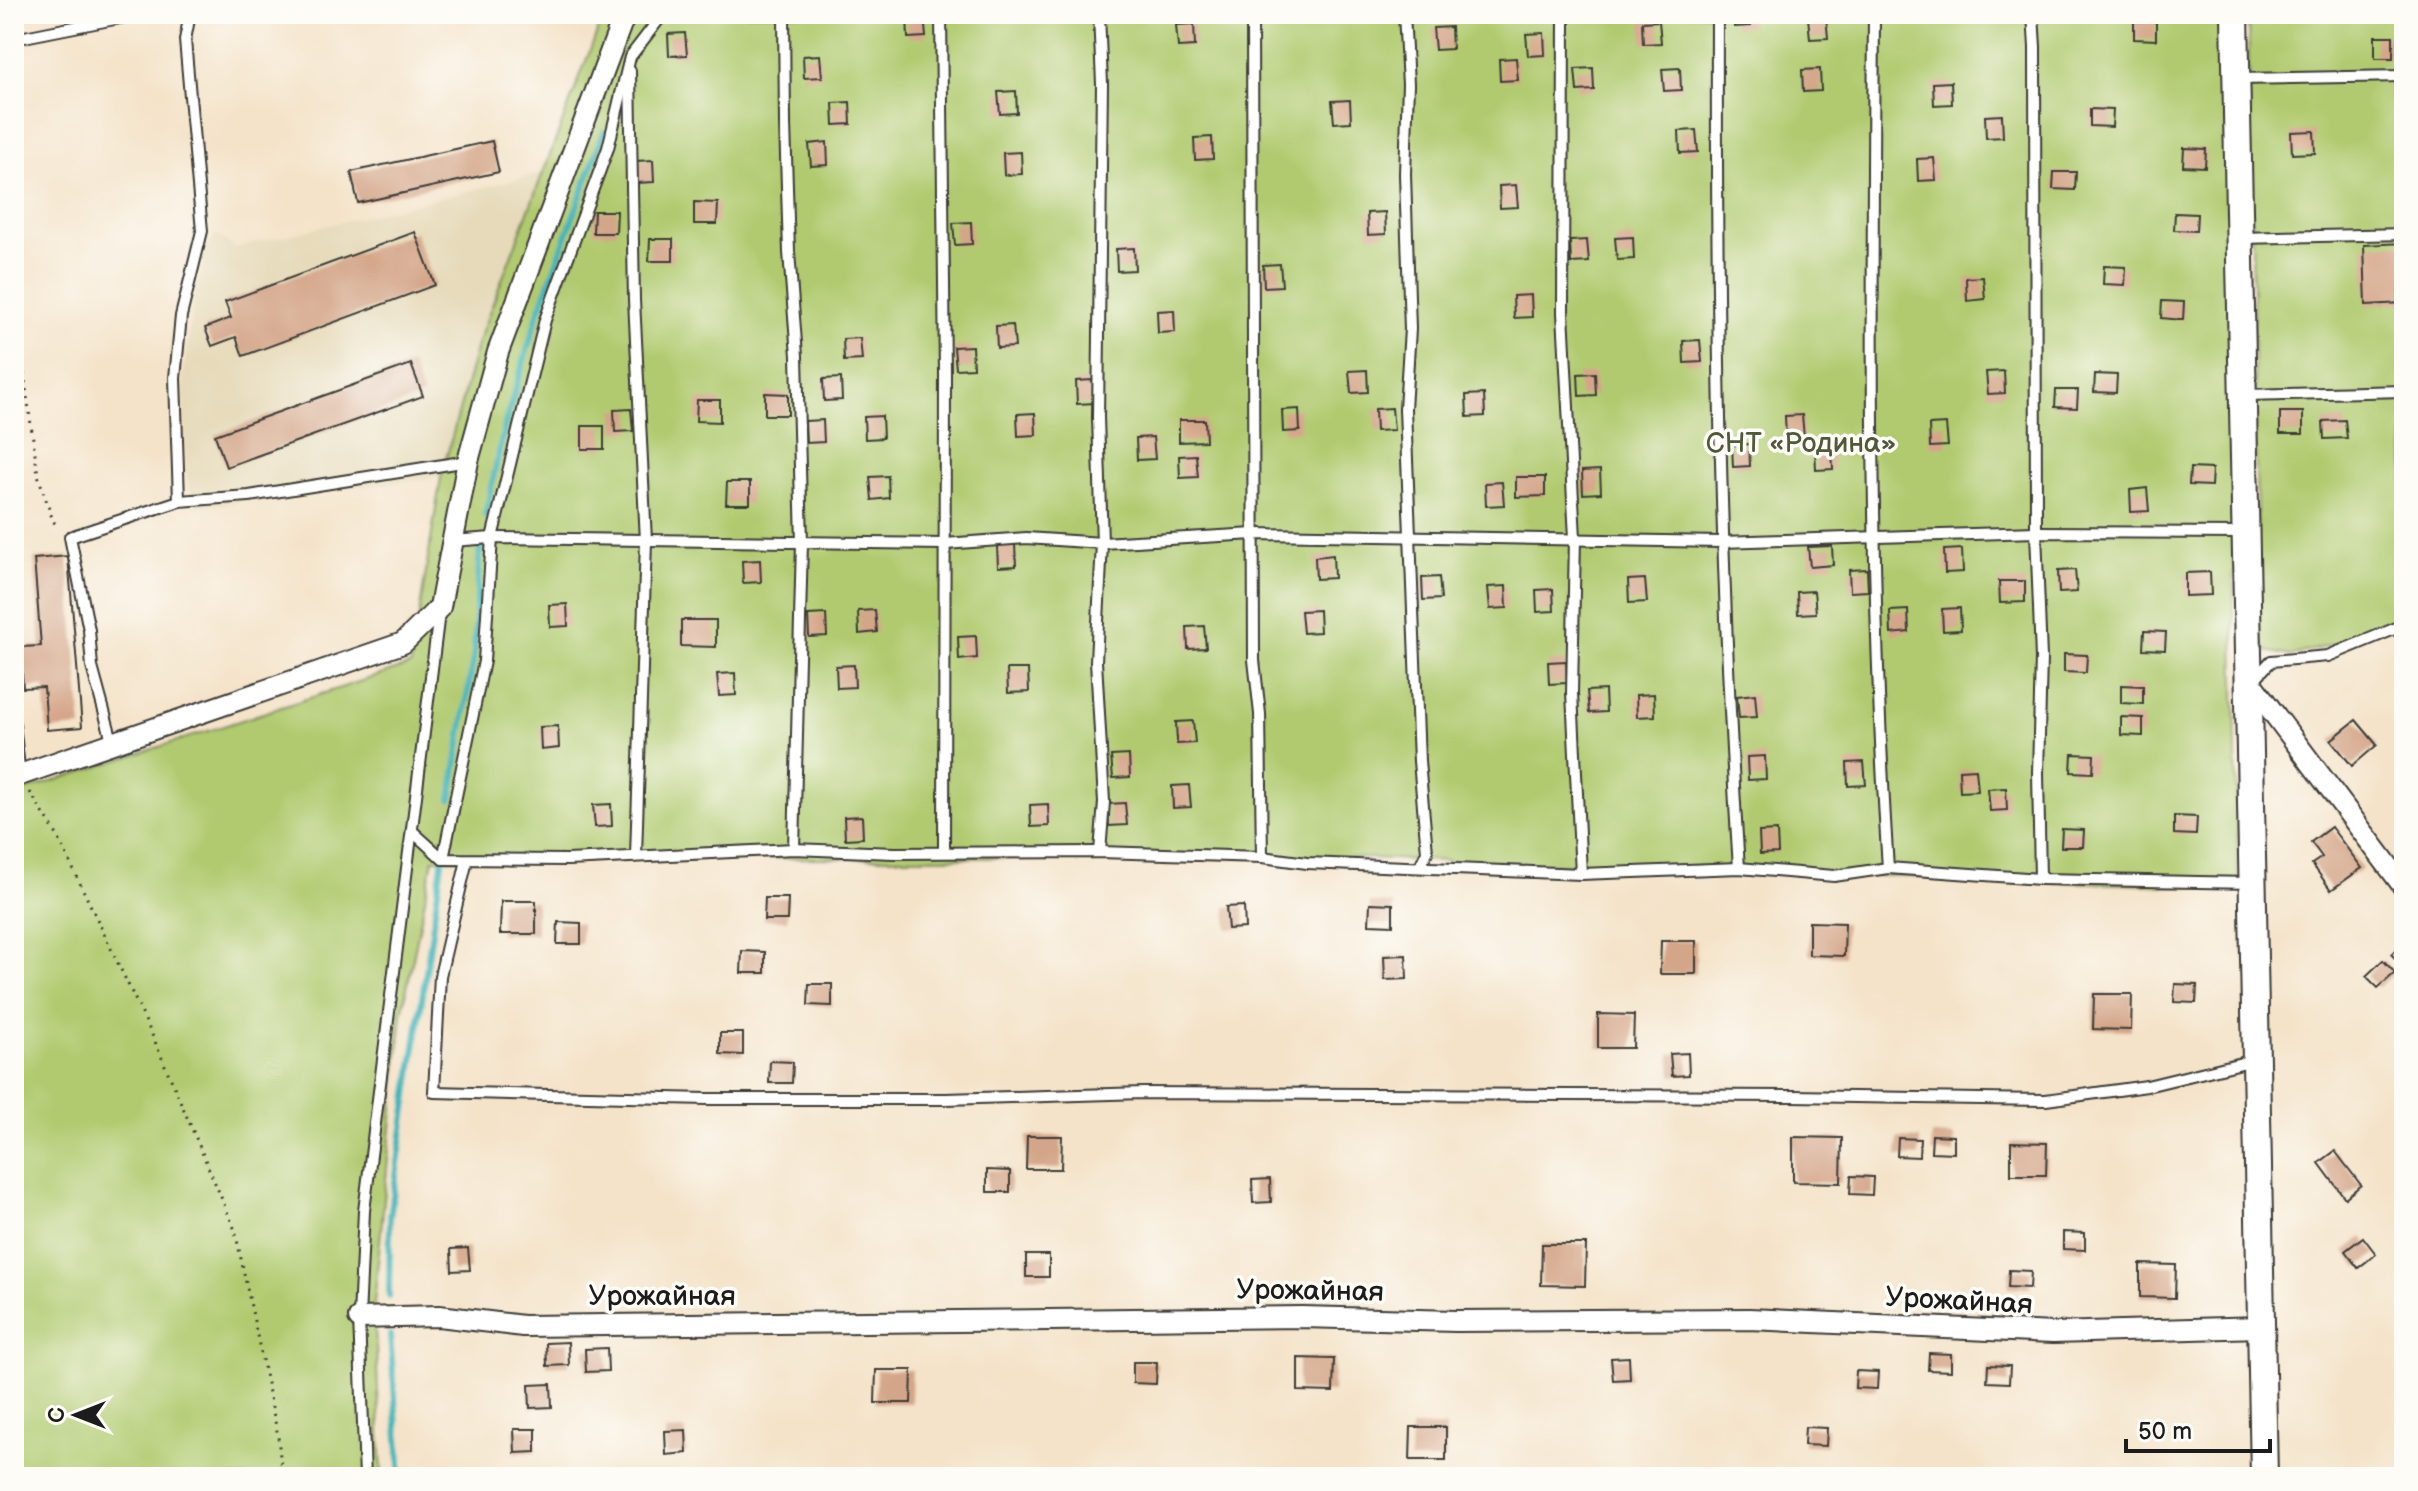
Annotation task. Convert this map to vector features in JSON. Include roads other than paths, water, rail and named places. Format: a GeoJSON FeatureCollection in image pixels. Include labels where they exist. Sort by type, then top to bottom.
{"type":"FeatureCollection","features":[{"type":"Feature","properties":{"kind":"street"},"geometry":{"type":"LineString","coordinates":[[17,777],[403,643],[440,607],[468,461],[498,352],[615,38],[627,14]]}},
{"type":"Feature","properties":{"kind":"street"},"geometry":{"type":"LineString","coordinates":[[2235,14],[2244,533],[2251,683],[2264,1477]]}},
{"type":"Feature","properties":{"kind":"street"},"geometry":{"type":"LineString","coordinates":[[2251,683],[2404,887]]}},
{"type":"Feature","properties":{"kind":"street","name":"Урожайная"},"geometry":{"type":"LineString","coordinates":[[359,1318],[439,1316],[523,1326],[1302,1317],[1456,1321],[1749,1319],[2053,1333],[2261,1327]]}},
{"type":"Feature","properties":{"kind":"lane"},"geometry":{"type":"LineString","coordinates":[[14,39],[140,14]]}},
{"type":"Feature","properties":{"kind":"lane"},"geometry":{"type":"LineString","coordinates":[[179,501],[175,378],[181,316],[202,231],[185,40],[190,14]]}},
{"type":"Feature","properties":{"kind":"lane"},"geometry":{"type":"LineString","coordinates":[[443,859],[484,661],[492,538],[545,320],[608,148],[630,57],[663,14]]}},
{"type":"Feature","properties":{"kind":"lane"},"geometry":{"type":"LineString","coordinates":[[784,14],[785,137],[797,356],[802,543],[794,849]]}},
{"type":"Feature","properties":{"kind":"lane"},"geometry":{"type":"LineString","coordinates":[[941,14],[944,852]]}},
{"type":"Feature","properties":{"kind":"lane"},"geometry":{"type":"LineString","coordinates":[[1099,14],[1102,84],[1098,417],[1102,543],[1096,661],[1104,802],[1100,852]]}},
{"type":"Feature","properties":{"kind":"lane"},"geometry":{"type":"LineString","coordinates":[[1252,14],[1254,660],[1260,714],[1262,857]]}},
{"type":"Feature","properties":{"kind":"lane"},"geometry":{"type":"LineString","coordinates":[[1404,14],[1408,84],[1405,174],[1410,329],[1405,409],[1419,761],[1427,852],[1420,866]]}},
{"type":"Feature","properties":{"kind":"lane"},"geometry":{"type":"LineString","coordinates":[[1564,14],[1563,313],[1575,538],[1572,693],[1581,874]]}},
{"type":"Feature","properties":{"kind":"lane"},"geometry":{"type":"LineString","coordinates":[[1717,14],[1716,253],[1722,542],[1739,868]]}},
{"type":"Feature","properties":{"kind":"lane"},"geometry":{"type":"LineString","coordinates":[[1874,14],[1879,729],[1888,868]]}},
{"type":"Feature","properties":{"kind":"lane"},"geometry":{"type":"LineString","coordinates":[[2033,14],[2036,532],[2041,658],[2038,773],[2040,879]]}},
{"type":"Feature","properties":{"kind":"lane"},"geometry":{"type":"LineString","coordinates":[[630,57],[634,300],[646,541],[636,856]]}},
{"type":"Feature","properties":{"kind":"lane"},"geometry":{"type":"LineString","coordinates":[[2236,79],[2404,76]]}},
{"type":"Feature","properties":{"kind":"lane"},"geometry":{"type":"LineString","coordinates":[[2239,238],[2404,234]]}},
{"type":"Feature","properties":{"kind":"lane"},"geometry":{"type":"LineString","coordinates":[[2242,395],[2404,391]]}},
{"type":"Feature","properties":{"kind":"lane"},"geometry":{"type":"LineString","coordinates":[[113,745],[92,667],[89,630],[70,537],[179,501],[249,496],[468,461]]}},
{"type":"Feature","properties":{"kind":"lane"},"geometry":{"type":"LineString","coordinates":[[452,541],[492,538],[945,544],[1026,538],[1102,543],[1254,534],[1722,542],[2036,532],[2244,533]]}},
{"type":"Feature","properties":{"kind":"lane"},"geometry":{"type":"LineString","coordinates":[[365,1477],[359,1318],[364,1211],[440,607]]}},
{"type":"Feature","properties":{"kind":"lane"},"geometry":{"type":"LineString","coordinates":[[2251,683],[2271,661],[2328,656],[2404,625]]}},
{"type":"Feature","properties":{"kind":"lane"},"geometry":{"type":"LineString","coordinates":[[14,724],[17,777]]}},
{"type":"Feature","properties":{"kind":"lane"},"geometry":{"type":"LineString","coordinates":[[412,831],[443,859],[467,860],[794,849],[894,853],[1100,852],[1262,857],[1307,863],[1581,874],[1739,868],[1834,876],[1888,868],[2040,879],[2252,883]]}},
{"type":"Feature","properties":{"kind":"lane"},"geometry":{"type":"LineString","coordinates":[[467,860],[440,976],[434,1092],[707,1099],[946,1099],[1143,1093],[2046,1100],[2147,1086],[2256,1060]]}},
{"type":"Feature","properties":{"kind":"waterway"},"geometry":{"type":"LineString","coordinates":[[14,18],[33,14]]}},
{"type":"Feature","properties":{"kind":"waterway"},"geometry":{"type":"LineString","coordinates":[[485,515],[506,420],[538,314],[604,132]]}},
{"type":"Feature","properties":{"kind":"waterway"},"geometry":{"type":"LineString","coordinates":[[451,799],[474,653],[480,545]]}},
{"type":"Feature","properties":{"kind":"waterway"},"geometry":{"type":"LineString","coordinates":[[389,1296],[390,1217],[443,856]]}},
{"type":"Feature","properties":{"kind":"waterway"},"geometry":{"type":"LineString","coordinates":[[390,1335],[401,1477]]}},
{"type":"Feature","properties":{"kind":"park label","name":"СНТ «Родина»"},"geometry":{"type":"Point","coordinates":[1801,443]}}]}
